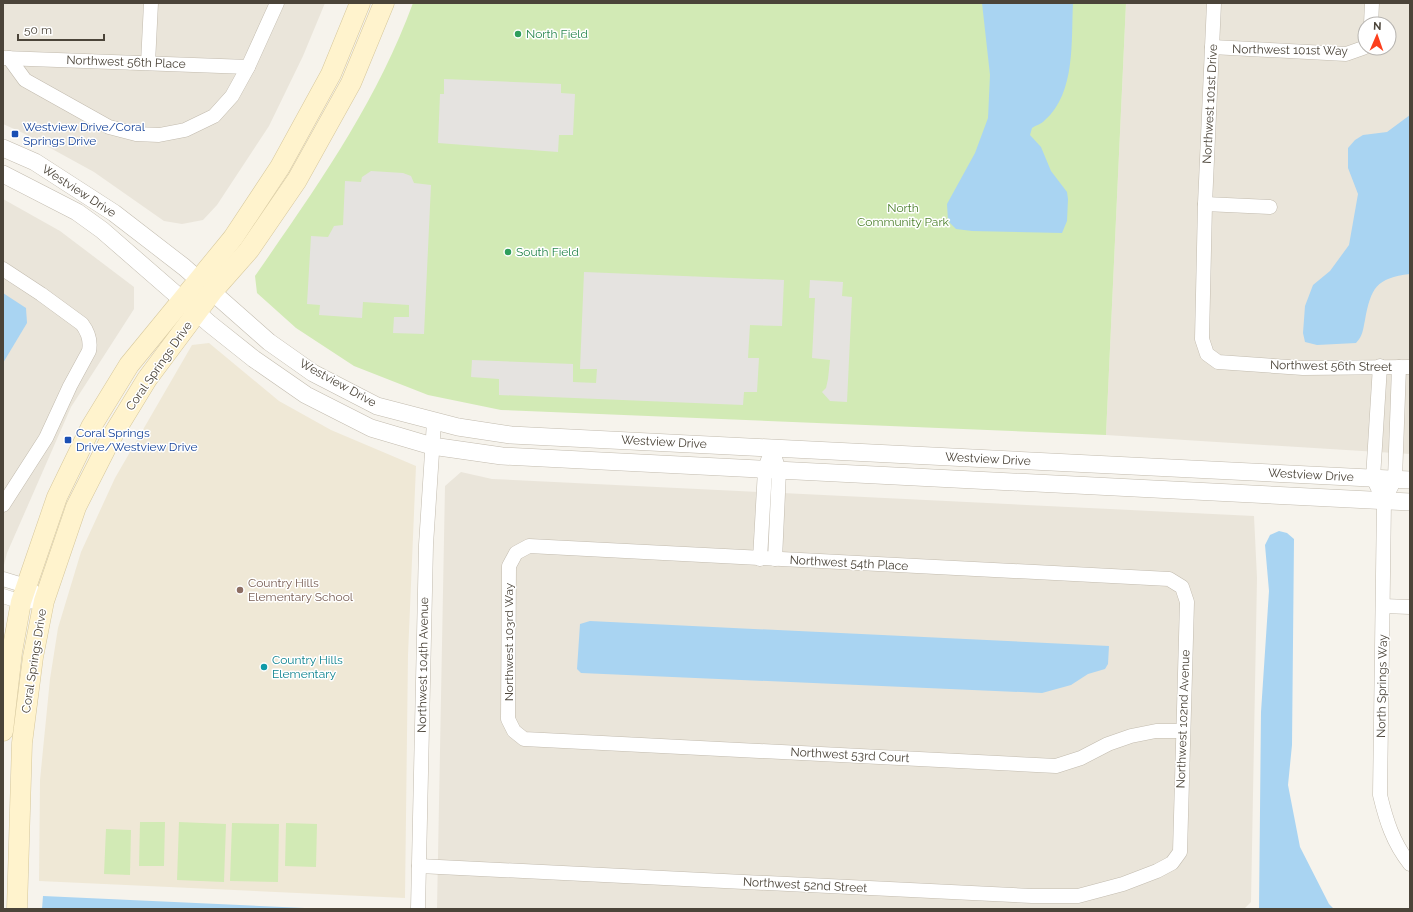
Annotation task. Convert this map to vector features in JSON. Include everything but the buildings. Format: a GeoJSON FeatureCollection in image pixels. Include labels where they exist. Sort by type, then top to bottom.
{"type":"FeatureCollection","features":[{"type":"Feature","properties":{"kind":"main road","name":"Coral Springs Drive"},"geometry":{"type":"LineString","coordinates":[[16,909],[22,743],[33,657],[44,601],[76,507],[111,438],[147,379],[197,313],[205,286],[233,238],[280,167],[330,74],[360,3]]}},
{"type":"Feature","properties":{"kind":"main road","name":"Coral Springs Drive"},"geometry":{"type":"LineString","coordinates":[[3,731],[17,595],[57,497],[91,427],[129,365],[181,299],[205,286],[249,250],[297,180],[351,83],[384,3]]}},
{"type":"Feature","properties":{"kind":"street"},"geometry":{"type":"LineString","coordinates":[[148,63],[151,3]]}},
{"type":"Feature","properties":{"kind":"street"},"geometry":{"type":"LineString","coordinates":[[6,58],[25,80],[109,127],[136,134],[159,135],[185,130],[214,116],[232,96],[248,68],[277,3]]}},
{"type":"Feature","properties":{"kind":"street","name":"Northwest 101st Drive"},"geometry":{"type":"LineString","coordinates":[[1208,354],[1202,339],[1205,204],[1214,3]]}},
{"type":"Feature","properties":{"kind":"street"},"geometry":{"type":"LineString","coordinates":[[1371,16],[1372,3]]}},
{"type":"Feature","properties":{"kind":"street","name":"Northwest 101st Way"},"geometry":{"type":"LineString","coordinates":[[1212,47],[1346,54],[1357,50]]}},
{"type":"Feature","properties":{"kind":"street","name":"Northwest 56th Place"},"geometry":{"type":"LineString","coordinates":[[6,58],[248,68]]}},
{"type":"Feature","properties":{"kind":"street","name":"Westview Drive"},"geometry":{"type":"LineString","coordinates":[[3,148],[34,162],[114,213],[205,286],[269,342],[313,373],[377,406],[458,428],[511,435],[1403,479]]}},
{"type":"Feature","properties":{"kind":"street","name":"Westview Drive"},"geometry":{"type":"LineString","coordinates":[[3,174],[77,212],[102,230],[197,313],[254,359],[306,395],[371,428],[432,446],[502,456],[1410,502]]}},
{"type":"Feature","properties":{"kind":"street"},"geometry":{"type":"LineString","coordinates":[[1205,204],[1270,207]]}},
{"type":"Feature","properties":{"kind":"street"},"geometry":{"type":"LineString","coordinates":[[3,269],[82,324],[87,330],[90,346],[89,351],[70,386],[46,438],[3,505]]}},
{"type":"Feature","properties":{"kind":"street","name":"Northwest 56th Street"},"geometry":{"type":"LineString","coordinates":[[1208,354],[1218,362],[1303,368],[1380,366],[1404,367]]}},
{"type":"Feature","properties":{"kind":"street"},"geometry":{"type":"LineString","coordinates":[[1380,366],[1374,478],[1384,501],[1403,479],[1404,367]]}},
{"type":"Feature","properties":{"kind":"street","name":"Northwest 104th Avenue"},"geometry":{"type":"LineString","coordinates":[[418,909],[426,545],[434,422]]}},
{"type":"Feature","properties":{"kind":"street"},"geometry":{"type":"LineString","coordinates":[[772,448],[775,559]]}},
{"type":"Feature","properties":{"kind":"street"},"geometry":{"type":"LineString","coordinates":[[760,559],[772,470]]}},
{"type":"Feature","properties":{"kind":"street","name":"North Springs Way"},"geometry":{"type":"LineString","coordinates":[[1384,501],[1380,795],[1388,826],[1403,855],[1410,864]]}},
{"type":"Feature","properties":{"kind":"street","name":"Northwest 54th Place"},"geometry":{"type":"LineString","coordinates":[[516,553],[529,546],[1169,579],[1182,587]]}},
{"type":"Feature","properties":{"kind":"street","name":"Northwest 103rd Way"},"geometry":{"type":"LineString","coordinates":[[514,731],[508,719],[509,566],[516,553]]}},
{"type":"Feature","properties":{"kind":"street"},"geometry":{"type":"LineString","coordinates":[[3,579],[17,595],[44,601]]}},
{"type":"Feature","properties":{"kind":"street","name":"Northwest 102nd Avenue"},"geometry":{"type":"LineString","coordinates":[[1180,852],[1187,602],[1182,587]]}},
{"type":"Feature","properties":{"kind":"street"},"geometry":{"type":"LineString","coordinates":[[1383,606],[1410,607]]}},
{"type":"Feature","properties":{"kind":"street","name":"Northwest 53rd Court"},"geometry":{"type":"LineString","coordinates":[[514,731],[524,739],[1056,766],[1081,758],[1108,744],[1131,736],[1156,731],[1183,731]]}},
{"type":"Feature","properties":{"kind":"street","name":"Northwest 52nd Street"},"geometry":{"type":"LineString","coordinates":[[419,866],[1032,896],[1078,896],[1123,884],[1157,871],[1172,862],[1180,852]]}},
{"type":"Feature","properties":{"kind":"shaded area"},"geometry":{"type":"Polygon","coordinates":[[[3,3],[325,3],[303,56],[269,126],[217,205],[203,220],[182,224],[164,221],[94,172],[23,133],[3,124],[3,3]]]}},
{"type":"Feature","properties":{"kind":"shaded area"},"geometry":{"type":"Polygon","coordinates":[[[1126,3],[1410,3],[1410,454],[1106,435],[1126,3]]]}},
{"type":"Feature","properties":{"kind":"shaded area"},"geometry":{"type":"Polygon","coordinates":[[[444,79],[561,84],[561,93],[575,94],[573,135],[559,135],[558,152],[438,143],[440,94],[444,94],[444,79]]]}},
{"type":"Feature","properties":{"kind":"shaded area"},"geometry":{"type":"Polygon","coordinates":[[[371,171],[403,173],[411,176],[414,183],[431,185],[424,334],[393,333],[394,317],[409,317],[409,305],[363,302],[362,318],[319,315],[320,305],[307,304],[311,236],[328,237],[334,226],[343,225],[345,181],[361,182],[362,177],[371,171]]]}},
{"type":"Feature","properties":{"kind":"shaded area"},"geometry":{"type":"Polygon","coordinates":[[[3,199],[60,231],[134,287],[134,309],[71,407],[7,553],[3,569],[3,199]]]}},
{"type":"Feature","properties":{"kind":"shaded area"},"geometry":{"type":"Polygon","coordinates":[[[584,272],[784,280],[782,326],[750,325],[748,358],[759,358],[757,392],[744,392],[743,405],[499,395],[499,379],[471,377],[472,360],[573,364],[573,382],[596,383],[597,369],[580,369],[584,272]]]}},
{"type":"Feature","properties":{"kind":"shaded area"},"geometry":{"type":"Polygon","coordinates":[[[810,280],[843,282],[842,296],[852,297],[847,402],[830,401],[822,392],[826,388],[830,360],[812,358],[815,298],[809,298],[810,280]]]}},
{"type":"Feature","properties":{"kind":"shaded area","name":"Country Hills Elementary School"},"geometry":{"type":"Polygon","coordinates":[[[209,343],[279,401],[331,430],[416,466],[408,655],[405,898],[39,881],[40,780],[50,679],[58,628],[81,552],[115,478],[192,345],[209,343]]]}},
{"type":"Feature","properties":{"kind":"shaded area"},"geometry":{"type":"Polygon","coordinates":[[[461,472],[492,479],[1254,516],[1257,578],[1251,902],[1244,909],[437,909],[445,486],[461,472]]]}},
{"type":"Feature","properties":{"kind":"green space","name":"North Community Park"},"geometry":{"type":"Polygon","coordinates":[[[413,3],[1126,3],[1106,435],[501,410],[428,395],[354,366],[296,328],[257,293],[255,276],[322,178],[363,111],[398,40],[413,3]]]}},
{"type":"Feature","properties":{"kind":"green space"},"geometry":{"type":"Polygon","coordinates":[[[140,822],[165,822],[164,866],[139,866],[140,822]]]}},
{"type":"Feature","properties":{"kind":"green space"},"geometry":{"type":"Polygon","coordinates":[[[179,822],[226,824],[224,882],[177,880],[179,822]]]}},
{"type":"Feature","properties":{"kind":"green space"},"geometry":{"type":"Polygon","coordinates":[[[232,823],[279,824],[278,882],[230,881],[232,823]]]}},
{"type":"Feature","properties":{"kind":"green space"},"geometry":{"type":"Polygon","coordinates":[[[286,823],[317,824],[316,867],[285,866],[286,823]]]}},
{"type":"Feature","properties":{"kind":"green space"},"geometry":{"type":"Polygon","coordinates":[[[106,829],[131,830],[130,875],[104,874],[106,829]]]}},
{"type":"Feature","properties":{"kind":"water"},"geometry":{"type":"Polygon","coordinates":[[[982,3],[1073,3],[1070,65],[1067,81],[1062,96],[1055,109],[1044,121],[1032,128],[1030,135],[1041,147],[1051,171],[1067,192],[1067,221],[1062,233],[972,231],[956,229],[948,221],[947,204],[975,153],[988,118],[990,75],[982,3]]]}},
{"type":"Feature","properties":{"kind":"water"},"geometry":{"type":"Polygon","coordinates":[[[1410,115],[1410,274],[1389,278],[1377,286],[1373,292],[1367,309],[1361,335],[1356,343],[1317,345],[1305,342],[1303,333],[1305,306],[1313,285],[1330,271],[1349,245],[1358,194],[1348,168],[1348,148],[1355,140],[1363,135],[1387,132],[1410,115]]]}},
{"type":"Feature","properties":{"kind":"water"},"geometry":{"type":"Polygon","coordinates":[[[3,293],[26,308],[27,323],[3,363],[3,293]]]}},
{"type":"Feature","properties":{"kind":"water"},"geometry":{"type":"Polygon","coordinates":[[[1279,531],[1287,533],[1294,539],[1292,745],[1288,785],[1300,847],[1329,904],[1334,909],[1259,909],[1261,712],[1269,591],[1265,545],[1270,535],[1279,531]]]}},
{"type":"Feature","properties":{"kind":"water"},"geometry":{"type":"Polygon","coordinates":[[[590,621],[1109,646],[1108,664],[1105,669],[1088,674],[1071,685],[1042,693],[581,673],[577,669],[580,624],[590,621]]]}},
{"type":"Feature","properties":{"kind":"water"},"geometry":{"type":"Polygon","coordinates":[[[43,896],[327,909],[42,909],[43,896]]]}},
{"type":"Feature","properties":{"kind":"place","name":"North Field"},"geometry":{"type":"Point","coordinates":[518,34]}},
{"type":"Feature","properties":{"kind":"place","name":"Westview Drive/Coral Springs Drive"},"geometry":{"type":"Point","coordinates":[15,134]}},
{"type":"Feature","properties":{"kind":"place","name":"South Field"},"geometry":{"type":"Point","coordinates":[508,252]}},
{"type":"Feature","properties":{"kind":"place","name":"Coral Springs Drive/Westview Drive"},"geometry":{"type":"Point","coordinates":[68,440]}},
{"type":"Feature","properties":{"kind":"place","name":"Country Hills Elementary School"},"geometry":{"type":"Point","coordinates":[240,590]}},
{"type":"Feature","properties":{"kind":"place","name":"Country Hills Elementary"},"geometry":{"type":"Point","coordinates":[264,667]}}]}
